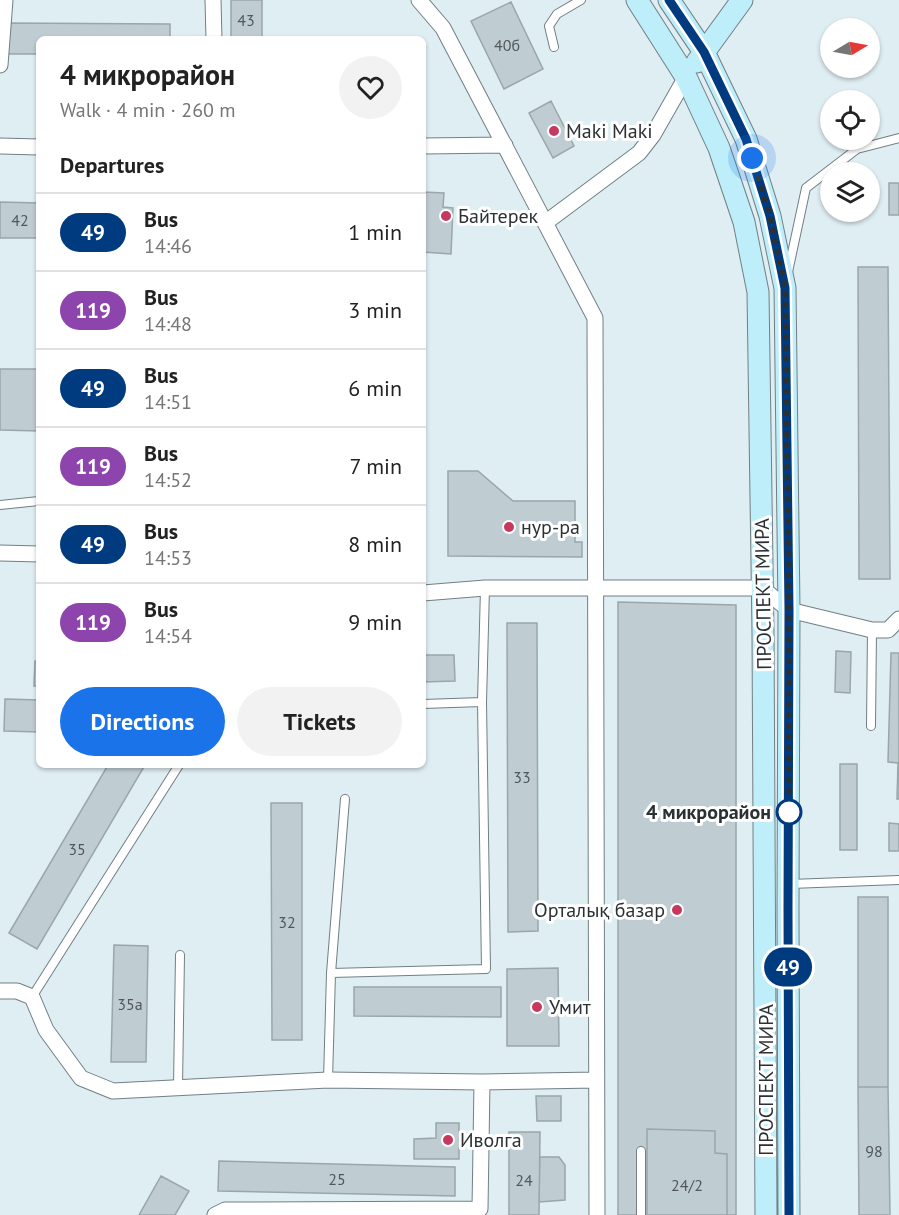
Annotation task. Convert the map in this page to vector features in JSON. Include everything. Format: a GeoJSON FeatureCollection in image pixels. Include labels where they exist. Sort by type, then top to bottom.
{"type":"FeatureCollection","features":[{"type":"Feature","properties":{"kind":"main road","name":"ПРОСПЕКТ МИРА"},"geometry":{"type":"LineString","coordinates":[[637,0],[686,77],[719,148],[744,222],[758,292],[766,1215]]}},
{"type":"Feature","properties":{"kind":"main road","name":"ПРОСПЕКТ МИРА"},"geometry":{"type":"LineString","coordinates":[[669,0],[704,52],[746,139],[770,216],[785,288],[789,610],[789,1215]]}},
{"type":"Feature","properties":{"kind":"main road"},"geometry":{"type":"LineString","coordinates":[[686,77],[742,0]]}},
{"type":"Feature","properties":{"kind":"street"},"geometry":{"type":"LineString","coordinates":[[0,65],[5,0]]}},
{"type":"Feature","properties":{"kind":"street"},"geometry":{"type":"LineString","coordinates":[[213,0],[214,36]]}},
{"type":"Feature","properties":{"kind":"street"},"geometry":{"type":"LineString","coordinates":[[419,0],[443,28],[595,318],[597,1215]]}},
{"type":"Feature","properties":{"kind":"street"},"geometry":{"type":"LineString","coordinates":[[545,223],[639,153],[686,77]]}},
{"type":"Feature","properties":{"kind":"street"},"geometry":{"type":"LineString","coordinates":[[426,146],[505,145]]}},
{"type":"Feature","properties":{"kind":"street"},"geometry":{"type":"LineString","coordinates":[[0,146],[36,147]]}},
{"type":"Feature","properties":{"kind":"street"},"geometry":{"type":"LineString","coordinates":[[0,553],[36,554]]}},
{"type":"Feature","properties":{"kind":"street"},"geometry":{"type":"LineString","coordinates":[[426,593],[485,588],[762,588],[789,610],[872,630],[893,631],[899,619]]}},
{"type":"Feature","properties":{"kind":"street"},"geometry":{"type":"LineString","coordinates":[[0,991],[17,991],[32,997],[46,1030],[81,1078],[113,1091],[328,1080],[482,1082],[596,1080]]}},
{"type":"Feature","properties":{"kind":"street"},"geometry":{"type":"LineString","coordinates":[[215,1215],[225,1210],[326,1213],[480,1212],[482,1082]]}},
{"type":"Feature","properties":{"kind":"lane"},"geometry":{"type":"LineString","coordinates":[[555,47],[549,26],[557,14],[581,0]]}},
{"type":"Feature","properties":{"kind":"lane"},"geometry":{"type":"LineString","coordinates":[[785,288],[806,188],[857,150],[899,138]]}},
{"type":"Feature","properties":{"kind":"lane"},"geometry":{"type":"LineString","coordinates":[[0,505],[36,501]]}},
{"type":"Feature","properties":{"kind":"lane"},"geometry":{"type":"LineString","coordinates":[[331,973],[486,969],[482,702],[485,588]]}},
{"type":"Feature","properties":{"kind":"lane"},"geometry":{"type":"LineString","coordinates":[[871,726],[872,630]]}},
{"type":"Feature","properties":{"kind":"lane"},"geometry":{"type":"LineString","coordinates":[[426,704],[482,702]]}},
{"type":"Feature","properties":{"kind":"lane"},"geometry":{"type":"LineString","coordinates":[[32,997],[177,768]]}},
{"type":"Feature","properties":{"kind":"lane"},"geometry":{"type":"LineString","coordinates":[[328,1080],[331,973],[345,800]]}},
{"type":"Feature","properties":{"kind":"lane"},"geometry":{"type":"LineString","coordinates":[[789,884],[899,880]]}},
{"type":"Feature","properties":{"kind":"lane"},"geometry":{"type":"LineString","coordinates":[[178,1087],[180,955]]}},
{"type":"Feature","properties":{"kind":"lane"},"geometry":{"type":"LineString","coordinates":[[641,1151],[641,1215]]}},
{"type":"Feature","properties":{"kind":"building"},"geometry":{"type":"Polygon","coordinates":[[[231,0],[262,0],[262,36],[231,36],[231,0]]]}},
{"type":"Feature","properties":{"kind":"building"},"geometry":{"type":"Polygon","coordinates":[[[511,2],[543,69],[504,89],[471,21],[511,2]]]}},
{"type":"Feature","properties":{"kind":"building"},"geometry":{"type":"Polygon","coordinates":[[[6,23],[170,24],[170,36],[36,36],[36,54],[5,54],[6,23]]]}},
{"type":"Feature","properties":{"kind":"building"},"geometry":{"type":"Polygon","coordinates":[[[551,101],[574,146],[553,158],[529,113],[551,101]]]}},
{"type":"Feature","properties":{"kind":"building"},"geometry":{"type":"Polygon","coordinates":[[[889,183],[899,183],[899,215],[889,215],[889,183]]]}},
{"type":"Feature","properties":{"kind":"building"},"geometry":{"type":"Polygon","coordinates":[[[426,192],[444,193],[443,207],[453,208],[451,254],[426,252],[426,192]]]}},
{"type":"Feature","properties":{"kind":"building"},"geometry":{"type":"Polygon","coordinates":[[[0,202],[36,203],[36,238],[0,238],[0,202]]]}},
{"type":"Feature","properties":{"kind":"building"},"geometry":{"type":"Polygon","coordinates":[[[858,267],[888,267],[890,579],[859,579],[858,267]]]}},
{"type":"Feature","properties":{"kind":"building"},"geometry":{"type":"Polygon","coordinates":[[[0,369],[36,369],[36,431],[0,430],[0,369]]]}},
{"type":"Feature","properties":{"kind":"building"},"geometry":{"type":"Polygon","coordinates":[[[448,471],[478,471],[513,501],[575,501],[575,542],[582,542],[582,557],[448,556],[448,471]]]}},
{"type":"Feature","properties":{"kind":"building","name":"Орталық базар"},"geometry":{"type":"Polygon","coordinates":[[[618,602],[736,605],[736,1215],[618,1215],[618,602]]]}},
{"type":"Feature","properties":{"kind":"building"},"geometry":{"type":"Polygon","coordinates":[[[507,623],[537,623],[538,931],[508,932],[507,623]]]}},
{"type":"Feature","properties":{"kind":"building"},"geometry":{"type":"Polygon","coordinates":[[[836,651],[851,652],[850,693],[835,692],[836,651]]]}},
{"type":"Feature","properties":{"kind":"building"},"geometry":{"type":"Polygon","coordinates":[[[891,653],[899,653],[899,799],[897,799],[898,763],[888,762],[891,653]]]}},
{"type":"Feature","properties":{"kind":"building"},"geometry":{"type":"Polygon","coordinates":[[[426,655],[454,655],[455,681],[426,682],[426,655]]]}},
{"type":"Feature","properties":{"kind":"building"},"geometry":{"type":"Polygon","coordinates":[[[35,661],[36,661],[36,686],[34,686],[35,661]]]}},
{"type":"Feature","properties":{"kind":"building"},"geometry":{"type":"Polygon","coordinates":[[[5,699],[36,700],[36,732],[4,731],[5,699]]]}},
{"type":"Feature","properties":{"kind":"building"},"geometry":{"type":"Polygon","coordinates":[[[840,764],[857,764],[857,850],[840,850],[840,764]]]}},
{"type":"Feature","properties":{"kind":"building"},"geometry":{"type":"Polygon","coordinates":[[[106,768],[143,768],[37,949],[9,933],[106,768]]]}},
{"type":"Feature","properties":{"kind":"building"},"geometry":{"type":"Polygon","coordinates":[[[271,803],[302,803],[302,1040],[272,1040],[271,803]]]}},
{"type":"Feature","properties":{"kind":"building"},"geometry":{"type":"Polygon","coordinates":[[[889,823],[899,824],[899,851],[889,851],[889,823]]]}},
{"type":"Feature","properties":{"kind":"building"},"geometry":{"type":"Polygon","coordinates":[[[858,897],[888,897],[888,1087],[858,1087],[858,897]]]}},
{"type":"Feature","properties":{"kind":"building"},"geometry":{"type":"Polygon","coordinates":[[[114,945],[148,946],[146,1062],[111,1062],[114,945]]]}},
{"type":"Feature","properties":{"kind":"building"},"geometry":{"type":"Polygon","coordinates":[[[558,968],[559,1046],[507,1046],[507,969],[558,968]]]}},
{"type":"Feature","properties":{"kind":"building"},"geometry":{"type":"Polygon","coordinates":[[[354,987],[501,987],[501,1017],[354,1016],[354,987]]]}},
{"type":"Feature","properties":{"kind":"building"},"geometry":{"type":"Polygon","coordinates":[[[858,1087],[888,1087],[890,1215],[859,1215],[858,1087]]]}},
{"type":"Feature","properties":{"kind":"building"},"geometry":{"type":"Polygon","coordinates":[[[536,1096],[561,1096],[561,1121],[537,1121],[536,1096]]]}},
{"type":"Feature","properties":{"kind":"building"},"geometry":{"type":"Polygon","coordinates":[[[436,1123],[459,1123],[459,1159],[414,1159],[414,1139],[436,1138],[436,1123]]]}},
{"type":"Feature","properties":{"kind":"building"},"geometry":{"type":"Polygon","coordinates":[[[647,1129],[715,1131],[715,1153],[727,1154],[727,1215],[647,1215],[647,1129]]]}},
{"type":"Feature","properties":{"kind":"building"},"geometry":{"type":"Polygon","coordinates":[[[509,1132],[540,1132],[539,1215],[509,1215],[509,1132]]]}},
{"type":"Feature","properties":{"kind":"building"},"geometry":{"type":"Polygon","coordinates":[[[540,1157],[559,1157],[565,1165],[565,1200],[539,1202],[540,1157]]]}},
{"type":"Feature","properties":{"kind":"building"},"geometry":{"type":"Polygon","coordinates":[[[219,1161],[455,1167],[455,1196],[218,1191],[219,1161]]]}},
{"type":"Feature","properties":{"kind":"building"},"geometry":{"type":"Polygon","coordinates":[[[161,1176],[189,1191],[175,1215],[139,1215],[161,1176]]]}},
{"type":"Feature","properties":{"kind":"bus line","name":"49"},"geometry":{"type":"LineString","coordinates":[[669,0],[704,52],[746,139],[770,216],[785,288],[789,610],[789,1215]]}},
{"type":"Feature","properties":{"kind":"place","name":"Maki Maki"},"geometry":{"type":"Point","coordinates":[554,131]}},
{"type":"Feature","properties":{"kind":"place","name":"Байтерек"},"geometry":{"type":"Point","coordinates":[446,216]}},
{"type":"Feature","properties":{"kind":"place","name":"нур-ра"},"geometry":{"type":"Point","coordinates":[509,527]}},
{"type":"Feature","properties":{"kind":"place","name":"4 микрорайон"},"geometry":{"type":"Point","coordinates":[789,812]}},
{"type":"Feature","properties":{"kind":"place","name":"Орталық базар"},"geometry":{"type":"Point","coordinates":[677,910]}},
{"type":"Feature","properties":{"kind":"place","name":"Умит"},"geometry":{"type":"Point","coordinates":[537,1007]}},
{"type":"Feature","properties":{"kind":"place","name":"Иволга"},"geometry":{"type":"Point","coordinates":[448,1140]}},
{"type":"Feature","properties":{"kind":"route"},"geometry":{"type":"LineString","coordinates":[[752,158],[770,216],[785,288],[789,815],[789,812]]}}]}
